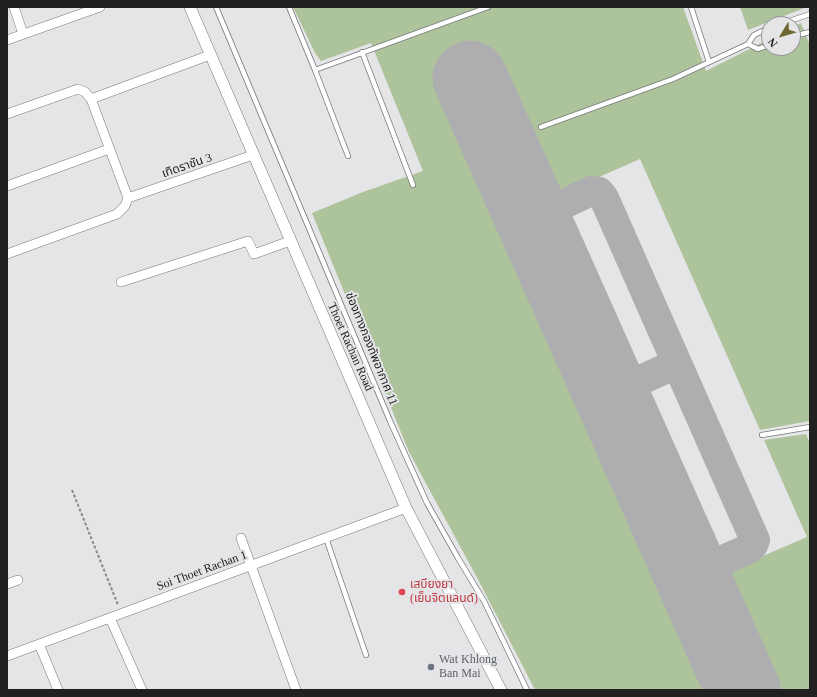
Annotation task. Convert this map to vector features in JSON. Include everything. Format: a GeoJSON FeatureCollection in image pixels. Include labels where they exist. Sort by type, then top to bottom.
{"type":"FeatureCollection","features":[{"type":"Feature","properties":{"kind":"street"},"geometry":{"type":"LineString","coordinates":[[14,7],[23,34]]}},
{"type":"Feature","properties":{"kind":"street"},"geometry":{"type":"LineString","coordinates":[[7,40],[89,9],[100,7]]}},
{"type":"Feature","properties":{"kind":"street","name":"Thoet Rachan Road"},"geometry":{"type":"LineString","coordinates":[[190,7],[406,508],[500,690]]}},
{"type":"Feature","properties":{"kind":"street"},"geometry":{"type":"LineString","coordinates":[[91,99],[210,55]]}},
{"type":"Feature","properties":{"kind":"street"},"geometry":{"type":"LineString","coordinates":[[7,114],[78,90],[85,92],[91,99],[128,198],[125,206],[117,214],[7,254]]}},
{"type":"Feature","properties":{"kind":"street"},"geometry":{"type":"LineString","coordinates":[[7,186],[109,149]]}},
{"type":"Feature","properties":{"kind":"street","name":"เทิดราชัน 3"},"geometry":{"type":"LineString","coordinates":[[128,198],[253,155]]}},
{"type":"Feature","properties":{"kind":"street"},"geometry":{"type":"LineString","coordinates":[[121,282],[248,241],[254,254],[290,241]]}},
{"type":"Feature","properties":{"kind":"street","name":"Soi Thoet Rachan 1"},"geometry":{"type":"LineString","coordinates":[[7,656],[406,508]]}},
{"type":"Feature","properties":{"kind":"street"},"geometry":{"type":"LineString","coordinates":[[241,538],[296,690]]}},
{"type":"Feature","properties":{"kind":"street"},"geometry":{"type":"LineString","coordinates":[[7,584],[18,580]]}},
{"type":"Feature","properties":{"kind":"street"},"geometry":{"type":"LineString","coordinates":[[110,618],[142,690]]}},
{"type":"Feature","properties":{"kind":"street"},"geometry":{"type":"LineString","coordinates":[[39,644],[58,690]]}},
{"type":"Feature","properties":{"kind":"lane","name":"ช่องทางกองทัพอากาศ 11"},"geometry":{"type":"LineString","coordinates":[[216,7],[427,503],[484,601],[527,690]]}},
{"type":"Feature","properties":{"kind":"lane"},"geometry":{"type":"LineString","coordinates":[[289,7],[348,156]]}},
{"type":"Feature","properties":{"kind":"lane"},"geometry":{"type":"LineString","coordinates":[[315,70],[488,7]]}},
{"type":"Feature","properties":{"kind":"lane"},"geometry":{"type":"LineString","coordinates":[[690,7],[709,62]]}},
{"type":"Feature","properties":{"kind":"lane"},"geometry":{"type":"LineString","coordinates":[[541,127],[673,79],[748,44],[754,35],[761,32]]}},
{"type":"Feature","properties":{"kind":"lane"},"geometry":{"type":"LineString","coordinates":[[748,44],[758,49],[761,48]]}},
{"type":"Feature","properties":{"kind":"lane"},"geometry":{"type":"LineString","coordinates":[[362,52],[413,185]]}},
{"type":"Feature","properties":{"kind":"lane"},"geometry":{"type":"LineString","coordinates":[[762,435],[810,427]]}},
{"type":"Feature","properties":{"kind":"lane"},"geometry":{"type":"LineString","coordinates":[[326,538],[366,655]]}},
{"type":"Feature","properties":{"kind":"path"},"geometry":{"type":"LineString","coordinates":[[72,490],[121,614]]}},
{"type":"Feature","properties":{"kind":"green space"},"geometry":{"type":"Polygon","coordinates":[[[293,7],[683,7],[706,71],[761,43],[761,56],[801,56],[801,23],[810,45],[810,421],[760,430],[640,159],[547,200],[486,65],[449,81],[720,690],[535,690],[482,587],[409,452],[312,213],[363,192],[423,171],[371,43],[321,61],[315,53],[293,7]]]}},
{"type":"Feature","properties":{"kind":"green space"},"geometry":{"type":"Polygon","coordinates":[[[740,7],[807,7],[784,16],[761,16],[761,25],[748,30],[740,7]]]}},
{"type":"Feature","properties":{"kind":"green space"},"geometry":{"type":"Polygon","coordinates":[[[806,434],[810,444],[810,690],[765,690],[714,577],[807,537],[764,440],[806,434]]]}},
{"type":"Feature","properties":{"kind":"taxiway"},"geometry":{"type":"LineString","coordinates":[[528,208],[541,214],[545,213],[591,191],[599,192],[604,198],[755,540],[753,545],[748,549],[707,567],[700,572],[696,582]]}},
{"type":"Feature","properties":{"kind":"taxiway"},"geometry":{"type":"LineString","coordinates":[[608,386],[621,389],[667,368],[680,370]]}},
{"type":"Feature","properties":{"kind":"runway"},"geometry":{"type":"LineString","coordinates":[[470,78],[743,690]]}},
{"type":"Feature","properties":{"kind":"place","name":"เสบียงยา (เย็นจิตแลนด์)"},"geometry":{"type":"Point","coordinates":[402,592]}},
{"type":"Feature","properties":{"kind":"place","name":"Wat Khlong Ban Mai"},"geometry":{"type":"Point","coordinates":[431,667]}}]}
